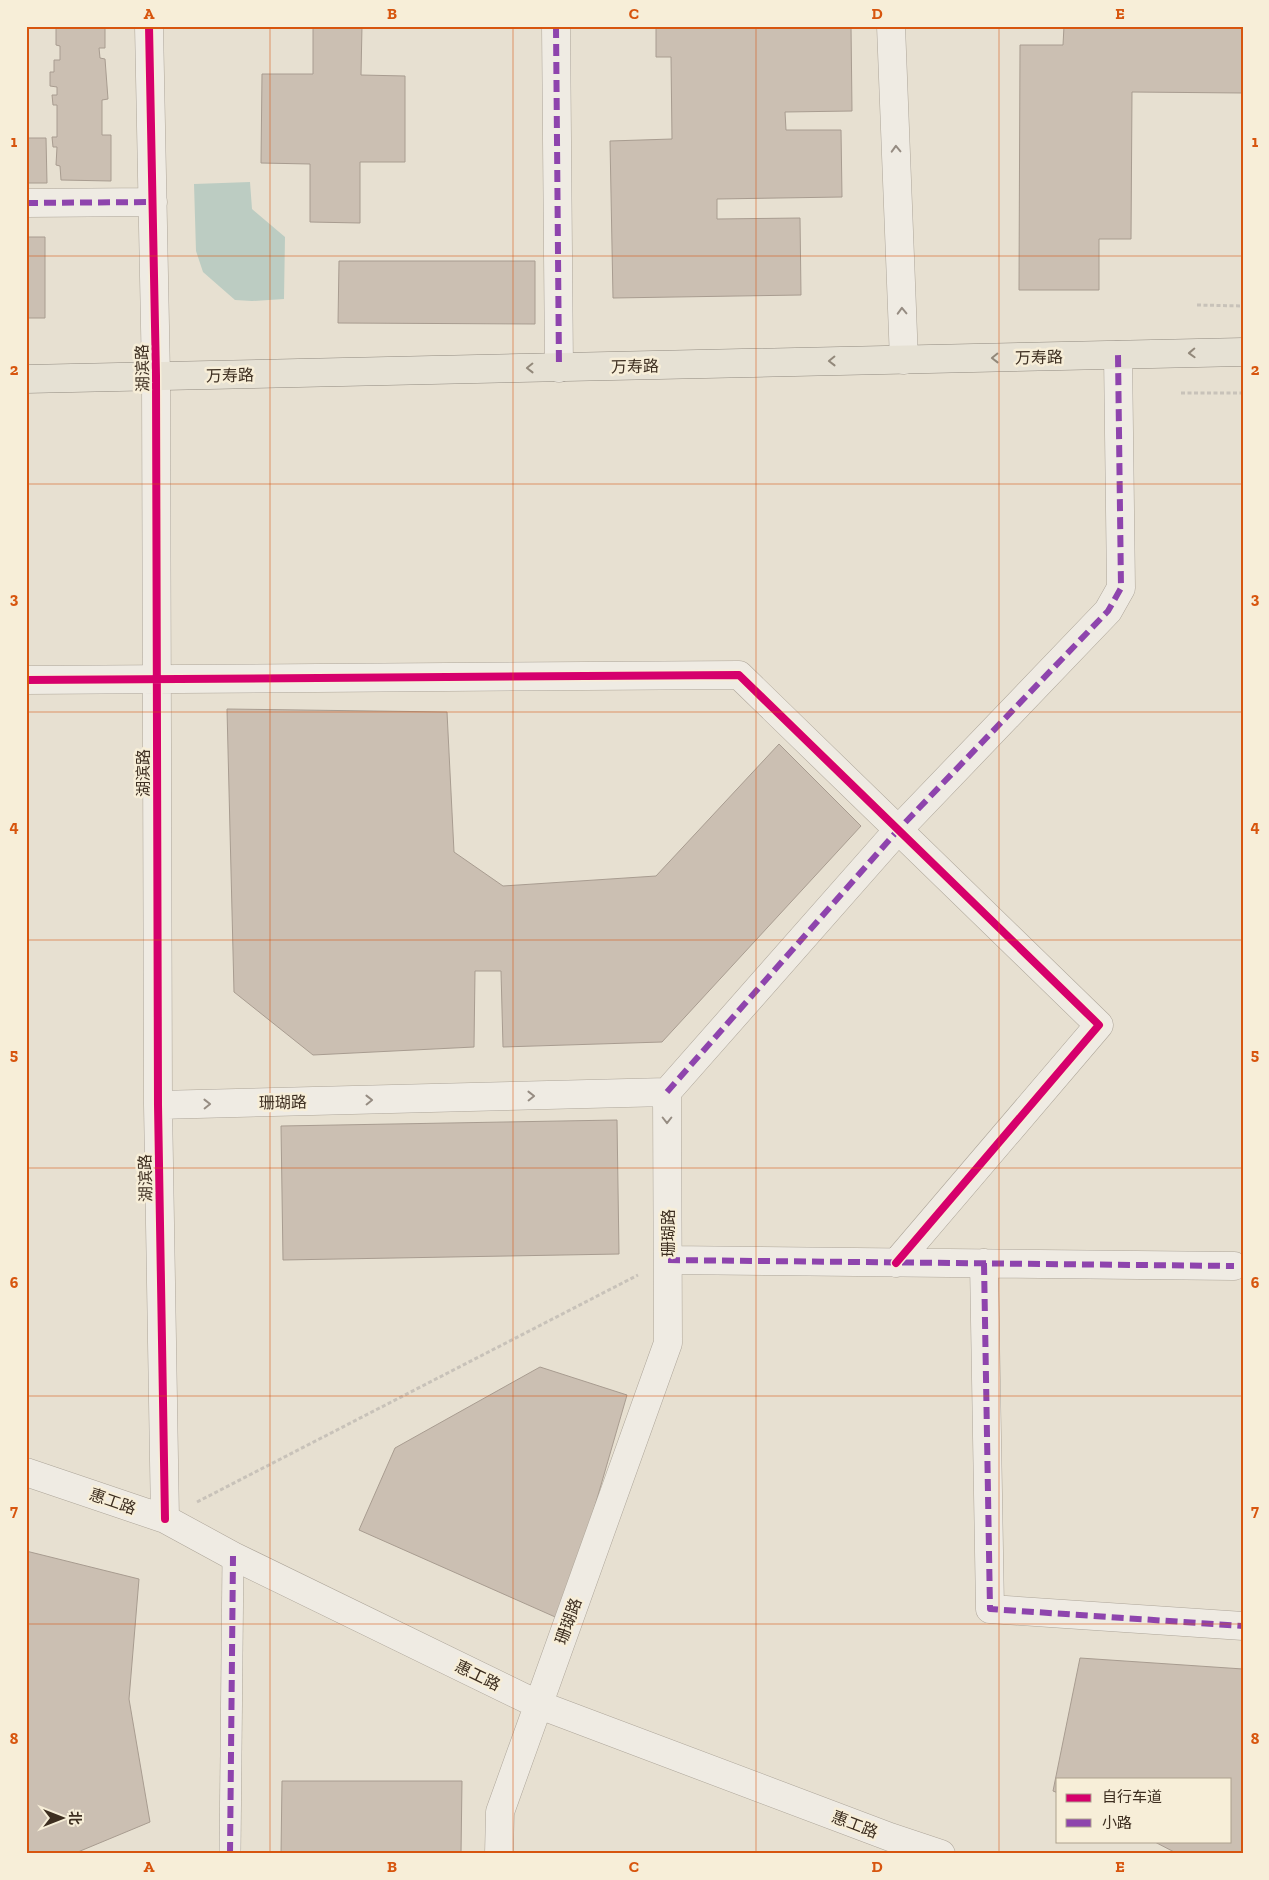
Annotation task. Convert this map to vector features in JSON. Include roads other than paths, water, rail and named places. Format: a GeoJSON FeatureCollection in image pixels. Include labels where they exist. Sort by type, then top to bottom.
{"type":"FeatureCollection","features":[{"type":"Feature","properties":{"kind":"main road","name":"万寿路"},"geometry":{"type":"LineString","coordinates":[[26,379],[1242,351]]}},
{"type":"Feature","properties":{"kind":"street","name":"湖滨路"},"geometry":{"type":"LineString","coordinates":[[150,26],[156,376],[158,1106],[166,1519]]}},
{"type":"Feature","properties":{"kind":"street"},"geometry":{"type":"LineString","coordinates":[[556,26],[558,368]]}},
{"type":"Feature","properties":{"kind":"street"},"geometry":{"type":"LineString","coordinates":[[891,26],[904,360]]}},
{"type":"Feature","properties":{"kind":"street"},"geometry":{"type":"LineString","coordinates":[[26,203],[153,202]]}},
{"type":"Feature","properties":{"kind":"street"},"geometry":{"type":"LineString","coordinates":[[667,1092],[898,830],[1108,612],[1121,588],[1118,355]]}},
{"type":"Feature","properties":{"kind":"street"},"geometry":{"type":"LineString","coordinates":[[26,680],[739,675],[1099,1025],[896,1262]]}},
{"type":"Feature","properties":{"kind":"street","name":"珊瑚路"},"geometry":{"type":"LineString","coordinates":[[158,1106],[667,1092],[668,1343],[500,1812],[499,1854]]}},
{"type":"Feature","properties":{"kind":"street"},"geometry":{"type":"LineString","coordinates":[[668,1260],[1234,1266]]}},
{"type":"Feature","properties":{"kind":"street"},"geometry":{"type":"LineString","coordinates":[[984,1263],[990,1609],[1243,1626]]}},
{"type":"Feature","properties":{"kind":"street","name":"惠工路"},"geometry":{"type":"LineString","coordinates":[[26,1472],[166,1519],[233,1556],[538,1704],[890,1845],[941,1854]]}},
{"type":"Feature","properties":{"kind":"street"},"geometry":{"type":"LineString","coordinates":[[230,1854],[233,1556]]}}]}
